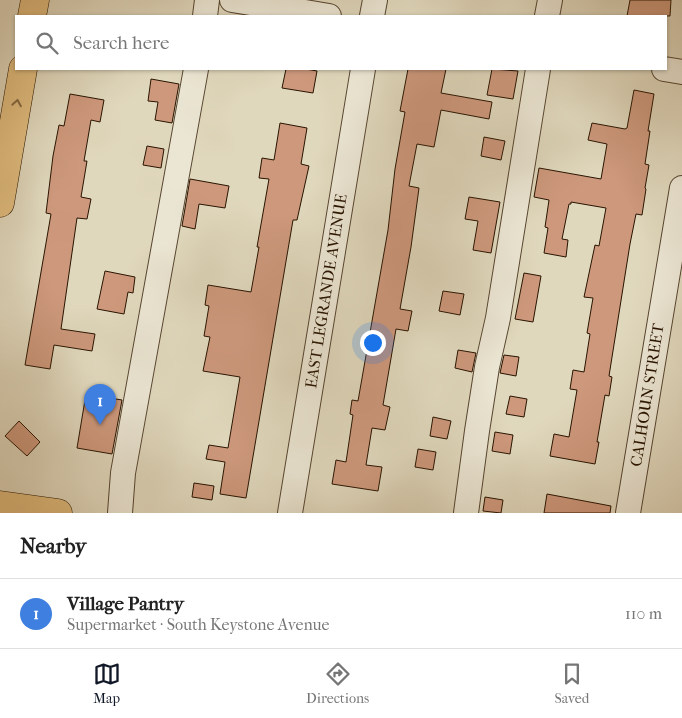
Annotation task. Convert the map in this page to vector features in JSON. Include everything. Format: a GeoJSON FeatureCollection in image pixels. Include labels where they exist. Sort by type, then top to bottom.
{"type":"FeatureCollection","features":[{"type":"Feature","properties":{"kind":"main road"},"geometry":{"type":"LineString","coordinates":[[32,15],[35,0]]}},
{"type":"Feature","properties":{"kind":"main road"},"geometry":{"type":"LineString","coordinates":[[0,203],[23,70]]}},
{"type":"Feature","properties":{"kind":"main road"},"geometry":{"type":"LineString","coordinates":[[0,505],[58,513]]}},
{"type":"Feature","properties":{"kind":"street"},"geometry":{"type":"LineString","coordinates":[[205,15],[207,0]]}},
{"type":"Feature","properties":{"kind":"street"},"geometry":{"type":"LineString","coordinates":[[232,0],[323,15]]}},
{"type":"Feature","properties":{"kind":"street"},"geometry":{"type":"LineString","coordinates":[[372,15],[375,0]]}},
{"type":"Feature","properties":{"kind":"street"},"geometry":{"type":"LineString","coordinates":[[547,15],[550,0]]}},
{"type":"Feature","properties":{"kind":"street"},"geometry":{"type":"LineString","coordinates":[[120,513],[123,473],[196,70]]}},
{"type":"Feature","properties":{"kind":"street","name":"EAST LEGRANDE AVENUE"},"geometry":{"type":"LineString","coordinates":[[290,513],[363,70]]}},
{"type":"Feature","properties":{"kind":"street"},"geometry":{"type":"LineString","coordinates":[[466,513],[487,367],[498,318],[538,70]]}},
{"type":"Feature","properties":{"kind":"street"},"geometry":{"type":"LineString","coordinates":[[667,70],[682,72]]}},
{"type":"Feature","properties":{"kind":"street","name":"CALHOUN STREET"},"geometry":{"type":"LineString","coordinates":[[628,513],[682,188]]}},
{"type":"Feature","properties":{"kind":"building"},"geometry":{"type":"Polygon","coordinates":[[[630,0],[671,0],[670,16],[627,15],[630,0]]]}},
{"type":"Feature","properties":{"kind":"building"},"geometry":{"type":"Polygon","coordinates":[[[286,70],[317,71],[313,93],[282,88],[286,70]]]}},
{"type":"Feature","properties":{"kind":"building"},"geometry":{"type":"Polygon","coordinates":[[[408,70],[446,70],[441,93],[492,102],[489,119],[441,110],[434,147],[417,144],[409,186],[419,188],[400,309],[412,311],[408,331],[396,329],[383,405],[390,407],[385,430],[372,428],[366,465],[382,467],[378,491],[332,484],[336,460],[346,462],[353,415],[350,414],[352,400],[358,401],[388,230],[395,169],[405,112],[400,111],[408,70]]]}},
{"type":"Feature","properties":{"kind":"building"},"geometry":{"type":"Polygon","coordinates":[[[492,70],[518,71],[513,99],[487,95],[492,70]]]}},
{"type":"Feature","properties":{"kind":"building"},"geometry":{"type":"Polygon","coordinates":[[[151,79],[179,84],[172,123],[155,120],[158,102],[148,101],[151,79]]]}},
{"type":"Feature","properties":{"kind":"building"},"geometry":{"type":"Polygon","coordinates":[[[634,90],[654,94],[645,164],[649,165],[642,215],[636,214],[630,244],[609,376],[612,377],[609,396],[605,395],[595,464],[550,456],[554,434],[569,437],[577,390],[570,389],[573,370],[584,372],[590,334],[587,333],[593,298],[584,297],[595,245],[599,246],[606,208],[571,202],[569,204],[562,239],[568,240],[566,257],[544,253],[548,228],[545,227],[549,200],[534,197],[539,168],[601,179],[607,144],[588,140],[592,123],[627,128],[634,90]]]}},
{"type":"Feature","properties":{"kind":"building"},"geometry":{"type":"Polygon","coordinates":[[[70,94],[104,100],[100,122],[91,120],[84,161],[87,161],[81,197],[91,199],[87,219],[77,218],[61,329],[95,334],[92,351],[54,345],[50,369],[25,365],[51,214],[46,213],[53,156],[59,125],[64,126],[70,94]]]}},
{"type":"Feature","properties":{"kind":"building"},"geometry":{"type":"Polygon","coordinates":[[[280,123],[307,128],[301,164],[309,166],[297,220],[293,220],[246,498],[220,494],[225,462],[206,459],[209,445],[228,448],[240,377],[203,371],[210,337],[204,336],[209,306],[205,305],[208,285],[251,292],[269,179],[259,178],[262,158],[274,160],[280,123]]]}},
{"type":"Feature","properties":{"kind":"building"},"geometry":{"type":"Polygon","coordinates":[[[484,137],[505,141],[501,160],[481,156],[484,137]]]}},
{"type":"Feature","properties":{"kind":"building"},"geometry":{"type":"Polygon","coordinates":[[[147,146],[164,149],[161,168],[143,165],[147,146]]]}},
{"type":"Feature","properties":{"kind":"building"},"geometry":{"type":"Polygon","coordinates":[[[190,179],[229,186],[225,208],[199,204],[195,229],[182,226],[190,179]]]}},
{"type":"Feature","properties":{"kind":"building"},"geometry":{"type":"Polygon","coordinates":[[[469,197],[500,202],[491,253],[473,250],[478,221],[465,219],[469,197]]]}},
{"type":"Feature","properties":{"kind":"building"},"geometry":{"type":"Polygon","coordinates":[[[105,271],[135,277],[133,293],[128,292],[124,314],[97,309],[105,271]]]}},
{"type":"Feature","properties":{"kind":"building"},"geometry":{"type":"Polygon","coordinates":[[[524,273],[541,276],[533,322],[515,319],[524,273]]]}},
{"type":"Feature","properties":{"kind":"building"},"geometry":{"type":"Polygon","coordinates":[[[443,291],[464,294],[460,315],[439,311],[443,291]]]}},
{"type":"Feature","properties":{"kind":"building"},"geometry":{"type":"Polygon","coordinates":[[[458,350],[476,353],[472,372],[455,368],[458,350]]]}},
{"type":"Feature","properties":{"kind":"building"},"geometry":{"type":"Polygon","coordinates":[[[504,355],[519,357],[516,376],[500,373],[504,355]]]}},
{"type":"Feature","properties":{"kind":"building"},"geometry":{"type":"Polygon","coordinates":[[[86,394],[122,400],[112,454],[77,448],[86,394]]]}},
{"type":"Feature","properties":{"kind":"building"},"geometry":{"type":"Polygon","coordinates":[[[510,396],[527,399],[524,417],[506,414],[510,396]]]}},
{"type":"Feature","properties":{"kind":"building"},"geometry":{"type":"Polygon","coordinates":[[[433,417],[451,421],[447,439],[430,436],[433,417]]]}},
{"type":"Feature","properties":{"kind":"building"},"geometry":{"type":"Polygon","coordinates":[[[19,421],[40,442],[27,456],[5,436],[19,421]]]}},
{"type":"Feature","properties":{"kind":"building"},"geometry":{"type":"Polygon","coordinates":[[[495,432],[513,435],[510,454],[492,451],[495,432]]]}},
{"type":"Feature","properties":{"kind":"building"},"geometry":{"type":"Polygon","coordinates":[[[418,449],[436,452],[433,470],[415,467],[418,449]]]}},
{"type":"Feature","properties":{"kind":"building"},"geometry":{"type":"Polygon","coordinates":[[[194,483],[214,486],[212,500],[192,497],[194,483]]]}},
{"type":"Feature","properties":{"kind":"building"},"geometry":{"type":"Polygon","coordinates":[[[547,494],[611,506],[610,513],[544,513],[547,494]]]}},
{"type":"Feature","properties":{"kind":"building"},"geometry":{"type":"Polygon","coordinates":[[[485,497],[503,500],[501,513],[483,511],[485,497]]]}},
{"type":"Feature","properties":{"kind":"place","name":"Village Pantry"},"geometry":{"type":"Point","coordinates":[100,425]}}]}
